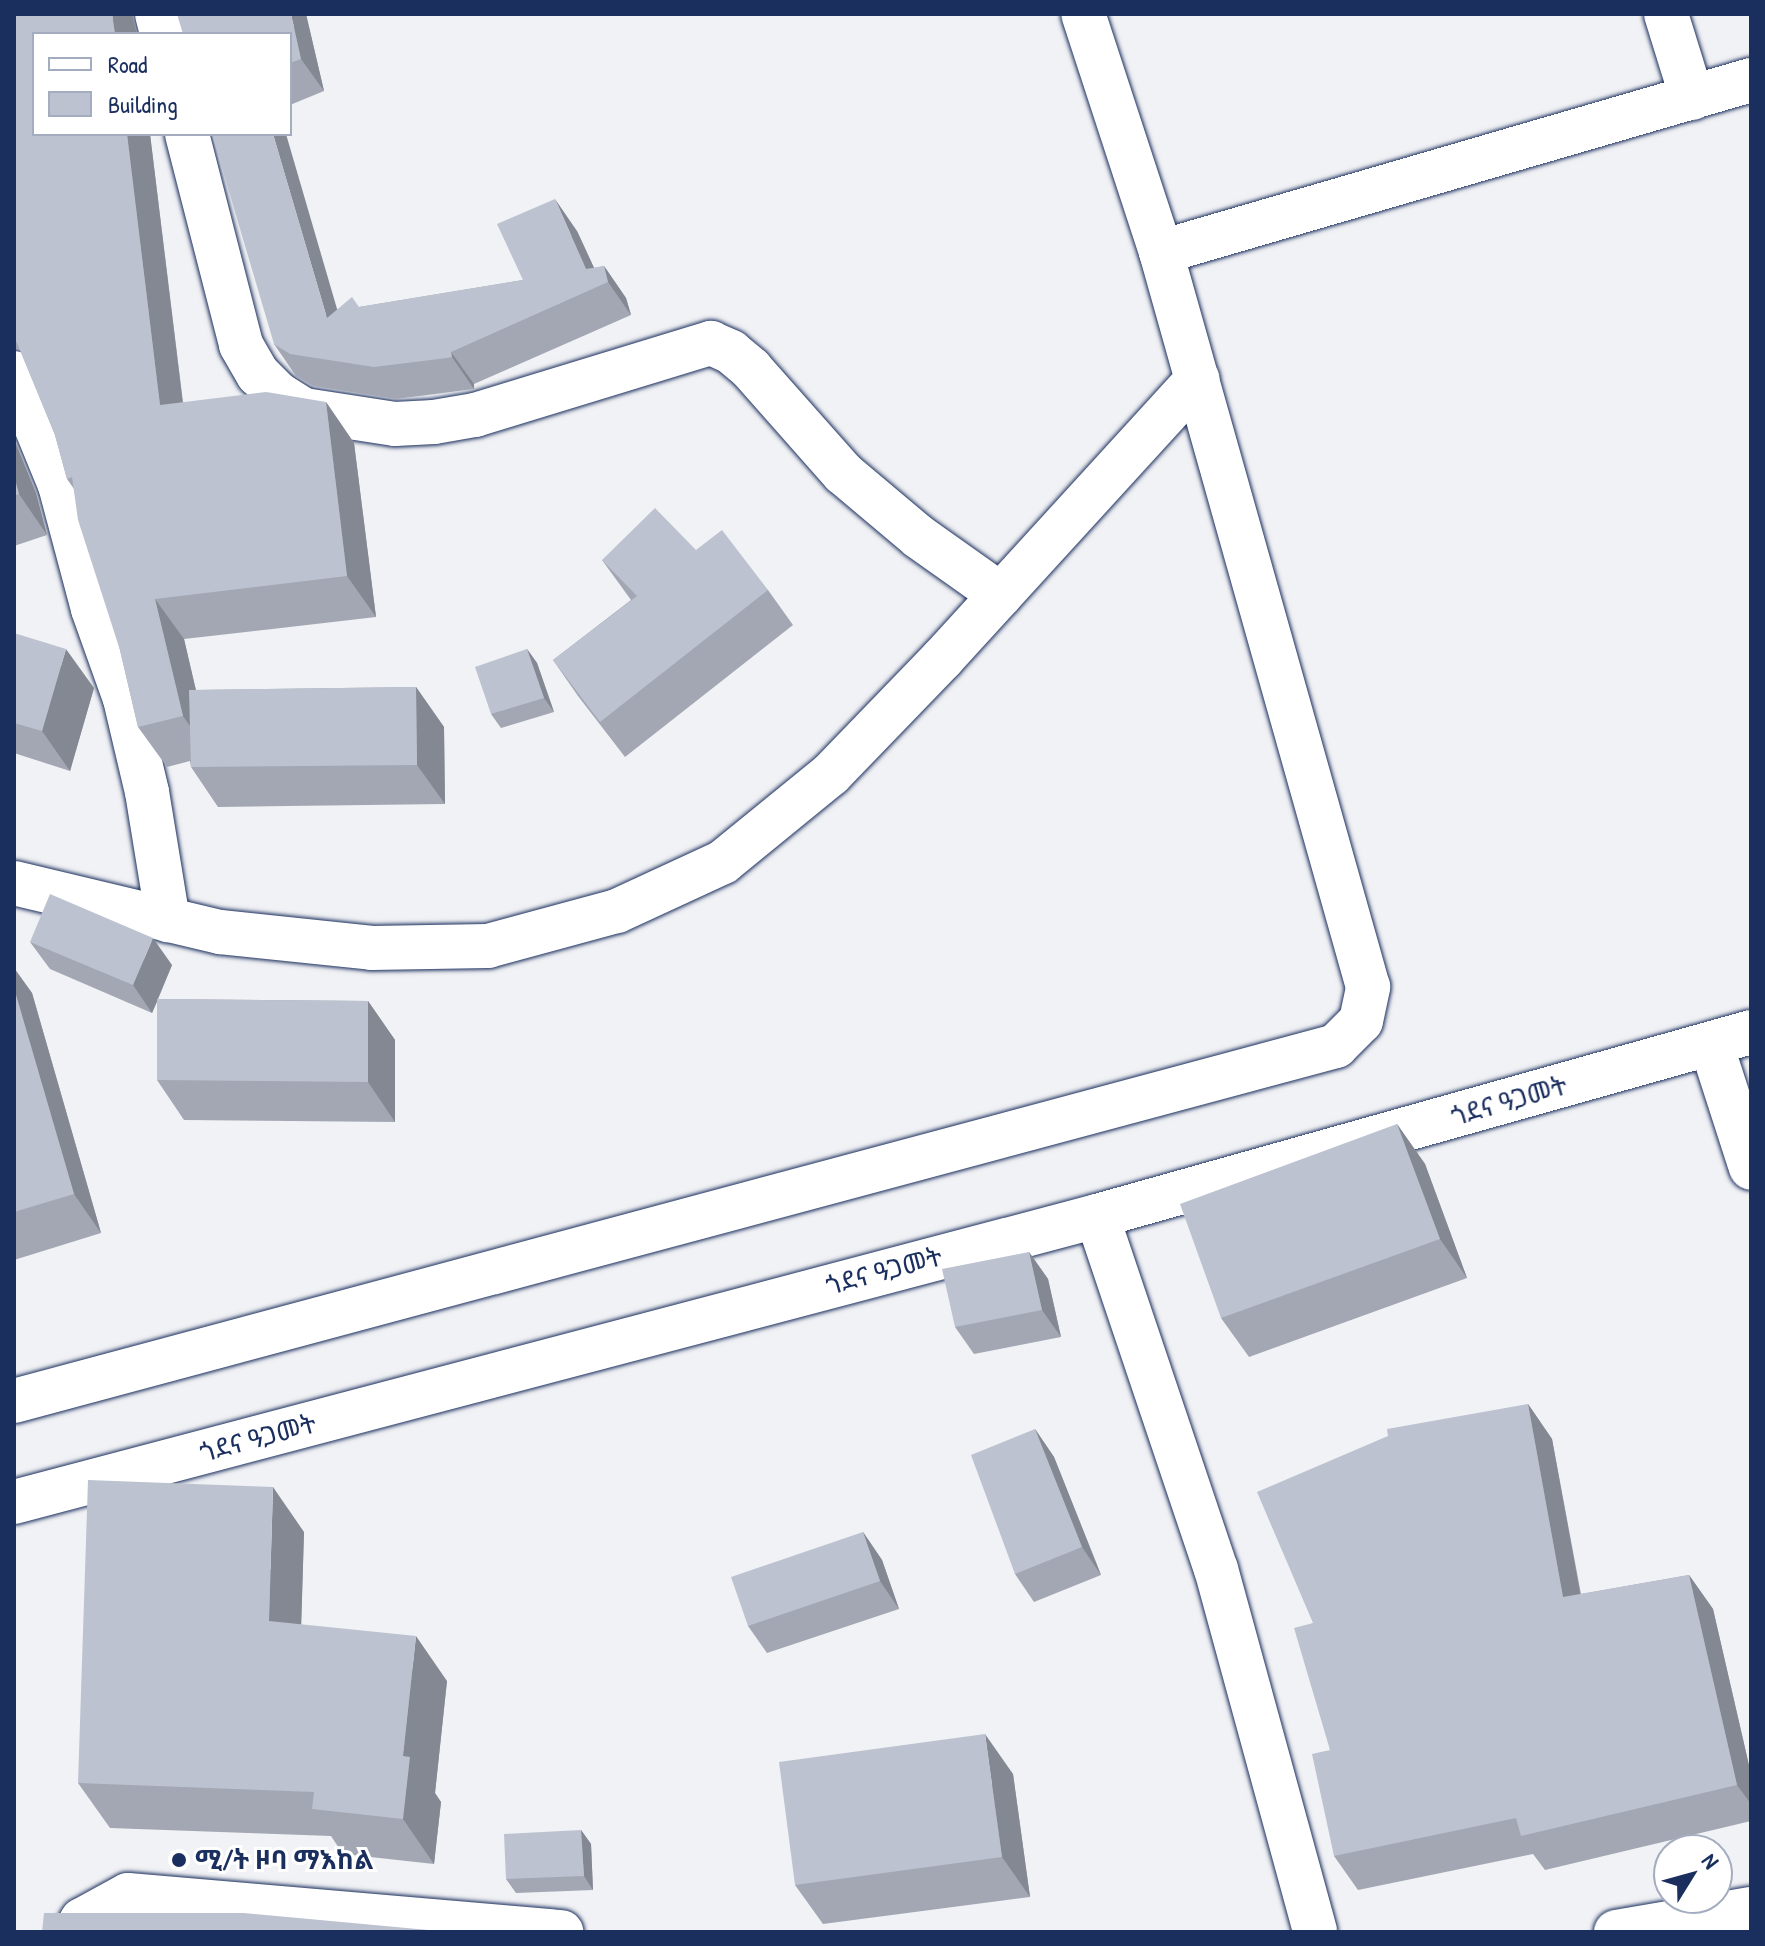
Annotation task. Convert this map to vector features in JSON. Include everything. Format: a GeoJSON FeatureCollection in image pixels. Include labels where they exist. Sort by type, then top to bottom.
{"type":"FeatureCollection","features":[{"type":"Feature","properties":{"kind":"street"},"geometry":{"type":"LineString","coordinates":[[14,1401],[1336,1046],[1361,1021],[1368,987],[1161,252],[1083,14]]}},
{"type":"Feature","properties":{"kind":"street"},"geometry":{"type":"LineString","coordinates":[[1666,14],[1692,98]]}},
{"type":"Feature","properties":{"kind":"street"},"geometry":{"type":"LineString","coordinates":[[1161,252],[1751,80]]}},
{"type":"Feature","properties":{"kind":"street"},"geometry":{"type":"LineString","coordinates":[[188,136],[241,345],[258,374],[278,394],[304,410],[395,424],[434,422],[475,415],[711,343],[731,352],[751,369],[843,473],[919,537],[1001,595]]}},
{"type":"Feature","properties":{"kind":"street"},"geometry":{"type":"LineString","coordinates":[[14,373],[60,485],[93,609],[125,699],[147,792],[168,920]]}},
{"type":"Feature","properties":{"kind":"street"},"geometry":{"type":"LineString","coordinates":[[14,883],[220,932],[386,948],[488,946],[617,911],[723,862],[831,774],[1001,595],[1198,379]]}},
{"type":"Feature","properties":{"kind":"street"},"geometry":{"type":"LineString","coordinates":[[1731,1038],[1751,1168]]}},
{"type":"Feature","properties":{"kind":"street","name":"ጎደና ዓጋመት"},"geometry":{"type":"LineString","coordinates":[[14,1502],[1097,1216],[1731,1038]]}},
{"type":"Feature","properties":{"kind":"street"},"geometry":{"type":"LineString","coordinates":[[1097,1216],[1216,1569],[1315,1932]]}},
{"type":"Feature","properties":{"kind":"street"},"geometry":{"type":"LineString","coordinates":[[75,1932],[82,1920],[128,1895],[561,1932]]}},
{"type":"Feature","properties":{"kind":"street"},"geometry":{"type":"LineString","coordinates":[[1616,1932],[1751,1909]]}},
{"type":"Feature","properties":{"kind":"building"},"geometry":{"type":"Polygon","coordinates":[[[14,14],[112,14],[115,32],[32,32],[32,136],[127,136],[160,405],[266,392],[326,402],[347,576],[155,599],[183,716],[138,727],[120,650],[78,520],[72,477],[67,479],[55,435],[14,336],[14,14]]]}},
{"type":"Feature","properties":{"kind":"building"},"geometry":{"type":"Polygon","coordinates":[[[177,14],[291,14],[301,59],[292,62],[292,32],[182,32],[177,14]]]}},
{"type":"Feature","properties":{"kind":"building"},"geometry":{"type":"Polygon","coordinates":[[[213,136],[274,136],[327,318],[352,297],[359,307],[523,280],[497,224],[555,199],[586,269],[604,266],[608,282],[451,352],[452,357],[374,367],[290,354],[274,344],[213,136]]]}},
{"type":"Feature","properties":{"kind":"building"},"geometry":{"type":"Polygon","coordinates":[[[14,476],[19,494],[14,496],[14,476]]]}},
{"type":"Feature","properties":{"kind":"building"},"geometry":{"type":"Polygon","coordinates":[[[655,508],[696,550],[722,530],[768,590],[600,722],[553,660],[637,596],[602,560],[655,508]]]}},
{"type":"Feature","properties":{"kind":"building"},"geometry":{"type":"Polygon","coordinates":[[[14,633],[66,649],[42,731],[14,723],[14,633]]]}},
{"type":"Feature","properties":{"kind":"building"},"geometry":{"type":"Polygon","coordinates":[[[527,649],[544,698],[491,714],[475,667],[527,649]]]}},
{"type":"Feature","properties":{"kind":"building"},"geometry":{"type":"Polygon","coordinates":[[[416,687],[417,765],[191,767],[189,690],[416,687]]]}},
{"type":"Feature","properties":{"kind":"building"},"geometry":{"type":"Polygon","coordinates":[[[50,894],[153,938],[133,985],[30,942],[50,894]]]}},
{"type":"Feature","properties":{"kind":"building"},"geometry":{"type":"Polygon","coordinates":[[[14,988],[74,1194],[14,1212],[14,988]]]}},
{"type":"Feature","properties":{"kind":"building"},"geometry":{"type":"Polygon","coordinates":[[[157,999],[368,1001],[368,1082],[157,1080],[157,999]]]}},
{"type":"Feature","properties":{"kind":"building"},"geometry":{"type":"Polygon","coordinates":[[[1397,1124],[1440,1239],[1221,1318],[1180,1204],[1397,1124]]]}},
{"type":"Feature","properties":{"kind":"building"},"geometry":{"type":"Polygon","coordinates":[[[1029,1252],[1042,1310],[955,1327],[942,1269],[1029,1252]]]}},
{"type":"Feature","properties":{"kind":"building"},"geometry":{"type":"Polygon","coordinates":[[[1528,1404],[1563,1597],[1689,1575],[1737,1785],[1521,1836],[1516,1818],[1334,1856],[1312,1754],[1330,1750],[1294,1628],[1313,1623],[1257,1492],[1388,1436],[1387,1429],[1528,1404]]]}},
{"type":"Feature","properties":{"kind":"building"},"geometry":{"type":"Polygon","coordinates":[[[1035,1429],[1082,1547],[1015,1574],[971,1455],[1035,1429]]]}},
{"type":"Feature","properties":{"kind":"building"},"geometry":{"type":"Polygon","coordinates":[[[88,1480],[273,1487],[269,1621],[416,1636],[403,1756],[410,1757],[403,1819],[312,1809],[314,1792],[78,1783],[88,1480]]]}},
{"type":"Feature","properties":{"kind":"building"},"geometry":{"type":"Polygon","coordinates":[[[863,1532],[880,1581],[748,1626],[731,1577],[863,1532]]]}},
{"type":"Feature","properties":{"kind":"building"},"geometry":{"type":"Polygon","coordinates":[[[985,1734],[1002,1857],[795,1885],[779,1762],[985,1734]]]}},
{"type":"Feature","properties":{"kind":"building"},"geometry":{"type":"Polygon","coordinates":[[[581,1830],[584,1876],[506,1879],[504,1834],[581,1830]]]}},
{"type":"Feature","properties":{"kind":"building"},"geometry":{"type":"Polygon","coordinates":[[[44,1913],[244,1913],[450,1932],[42,1932],[44,1913]]]}},
{"type":"Feature","properties":{"kind":"place","name":"ሚ/ት ዞባ ማእከል"},"geometry":{"type":"Point","coordinates":[179,1860]}}]}
